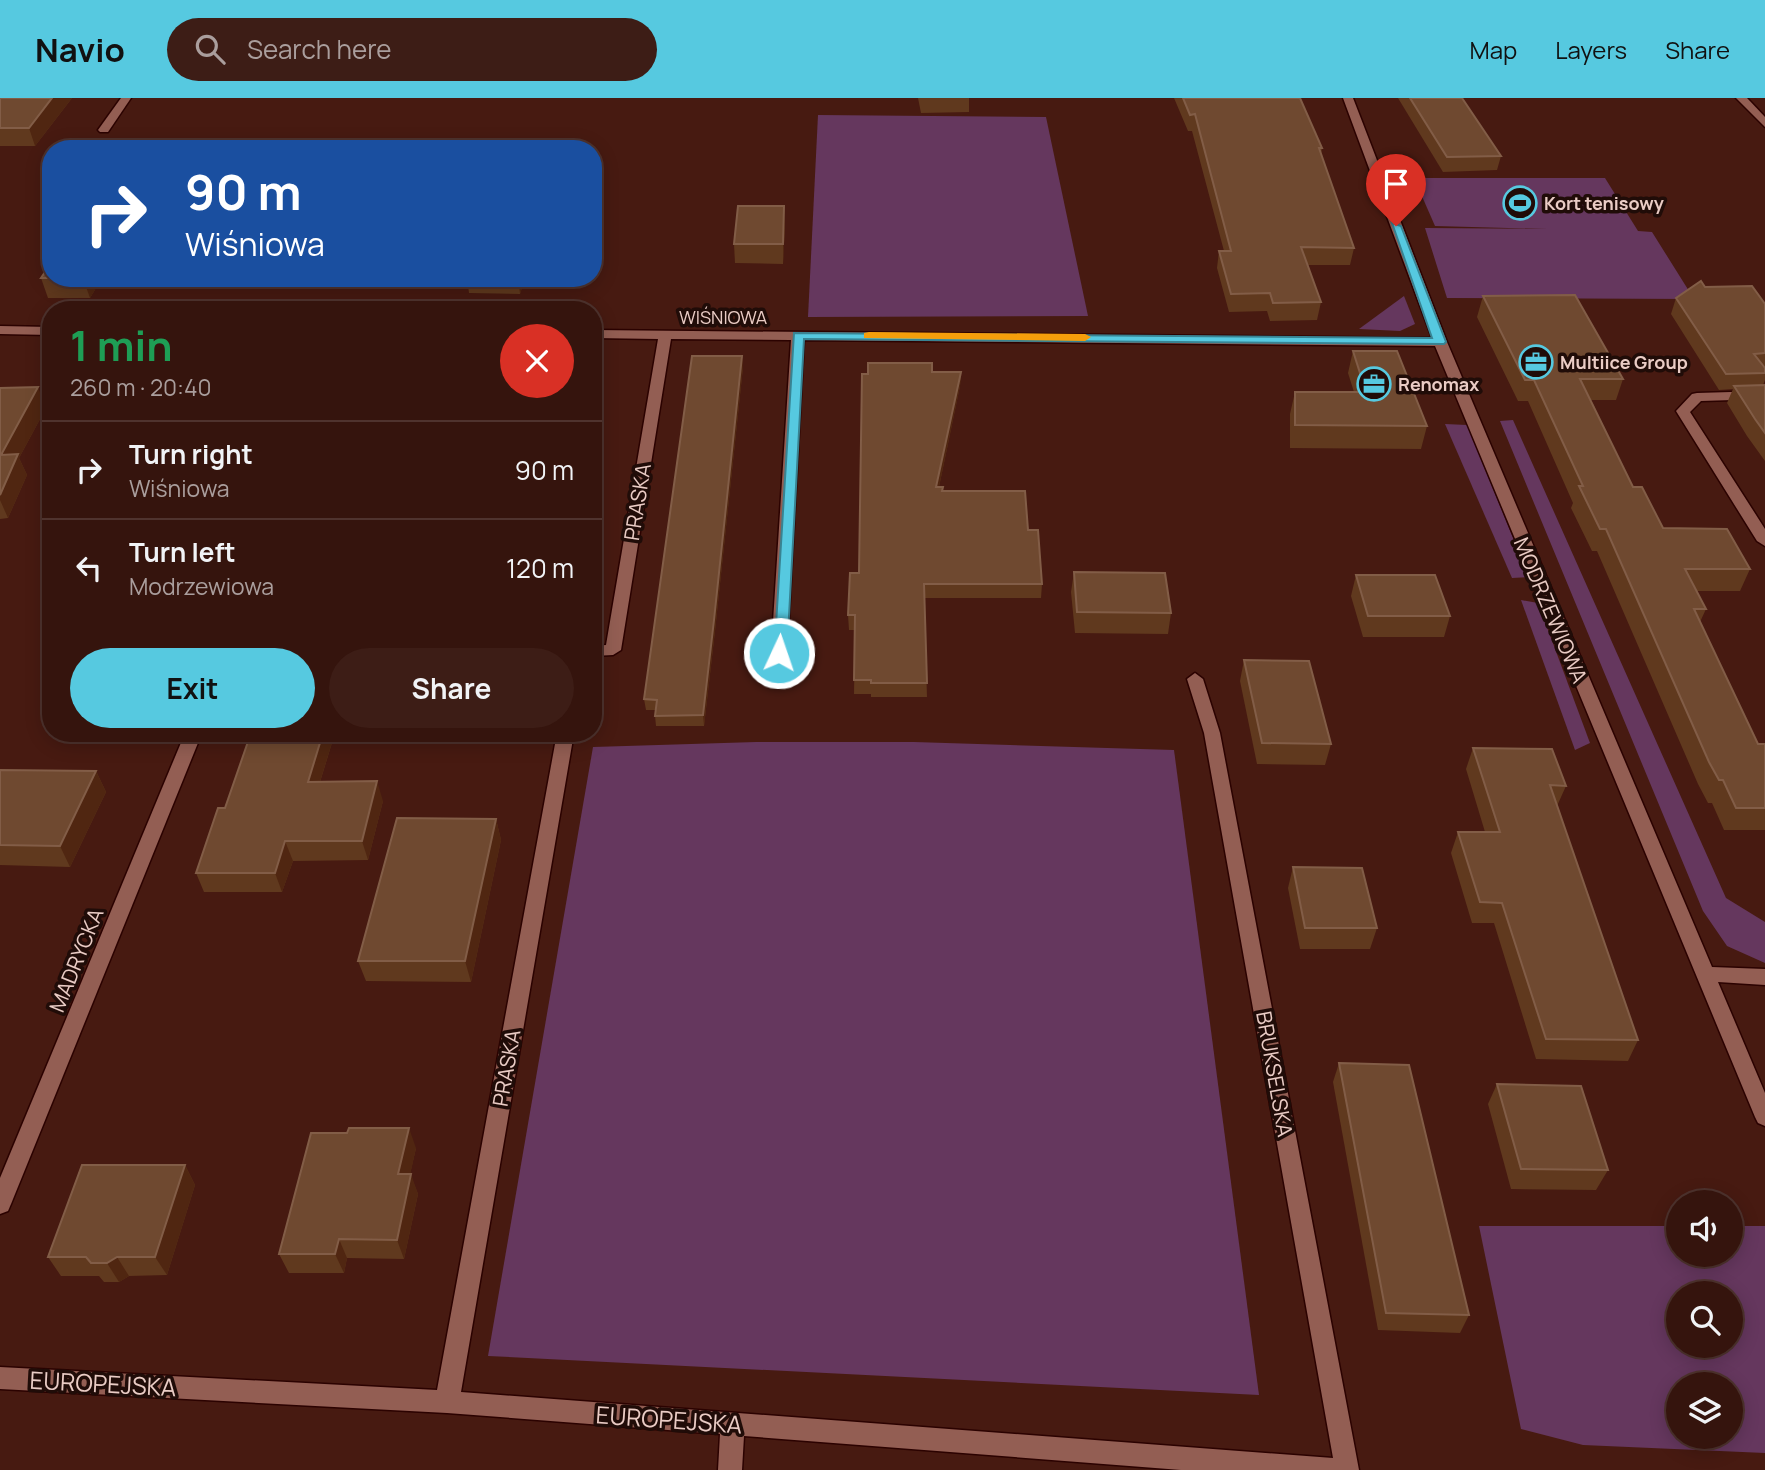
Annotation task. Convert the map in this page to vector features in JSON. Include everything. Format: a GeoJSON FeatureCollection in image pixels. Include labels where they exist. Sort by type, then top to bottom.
{"type":"FeatureCollection","features":[{"type":"Feature","properties":{"kind":"street"},"geometry":{"type":"LineString","coordinates":[[104,130],[126,98]]}},
{"type":"Feature","properties":{"kind":"street","name":"MODRZEWIOWA"},"geometry":{"type":"LineString","coordinates":[[1348,98],[1440,342],[1765,1117]]}},
{"type":"Feature","properties":{"kind":"street"},"geometry":{"type":"LineString","coordinates":[[1741,98],[1765,124]]}},
{"type":"Feature","properties":{"kind":"street"},"geometry":{"type":"LineString","coordinates":[[0,330],[42,331]]}},
{"type":"Feature","properties":{"kind":"street","name":"WIŚNIOWA"},"geometry":{"type":"LineString","coordinates":[[602,334],[1440,342]]}},
{"type":"Feature","properties":{"kind":"street","name":"PRASKA"},"geometry":{"type":"LineString","coordinates":[[602,650],[613,650],[665,335]]}},
{"type":"Feature","properties":{"kind":"street"},"geometry":{"type":"LineString","coordinates":[[779,653],[798,335]]}},
{"type":"Feature","properties":{"kind":"street"},"geometry":{"type":"LineString","coordinates":[[1765,395],[1697,397],[1684,411],[1765,541]]}},
{"type":"Feature","properties":{"kind":"street","name":"BRUKSELSKA"},"geometry":{"type":"LineString","coordinates":[[1195,679],[1212,733],[1347,1470]]}},
{"type":"Feature","properties":{"kind":"street","name":"MADRYCKA"},"geometry":{"type":"LineString","coordinates":[[0,1204],[190,742]]}},
{"type":"Feature","properties":{"kind":"street","name":"PRASKA"},"geometry":{"type":"LineString","coordinates":[[447,1402],[563,742]]}},
{"type":"Feature","properties":{"kind":"street"},"geometry":{"type":"LineString","coordinates":[[1703,974],[1765,977]]}},
{"type":"Feature","properties":{"kind":"street","name":"EUROPEJSKA"},"geometry":{"type":"LineString","coordinates":[[0,1378],[447,1402],[1286,1469],[1338,1470]]}},
{"type":"Feature","properties":{"kind":"street"},"geometry":{"type":"LineString","coordinates":[[730,1470],[733,1424]]}},
{"type":"Feature","properties":{"kind":"shaded area"},"geometry":{"type":"Polygon","coordinates":[[[818,115],[1046,117],[1088,316],[808,317],[818,115]]]}},
{"type":"Feature","properties":{"kind":"shaded area"},"geometry":{"type":"Polygon","coordinates":[[[1414,178],[1605,178],[1638,231],[1652,232],[1694,299],[1447,298],[1425,228],[1548,229],[1435,226],[1414,178]]]}},
{"type":"Feature","properties":{"kind":"shaded area"},"geometry":{"type":"Polygon","coordinates":[[[1404,296],[1415,324],[1400,331],[1359,329],[1404,296]]]}},
{"type":"Feature","properties":{"kind":"shaded area"},"geometry":{"type":"Polygon","coordinates":[[[1513,420],[1726,898],[1765,922],[1765,963],[1727,946],[1703,911],[1500,421],[1513,420]]]}},
{"type":"Feature","properties":{"kind":"shaded area"},"geometry":{"type":"Polygon","coordinates":[[[1445,424],[1467,425],[1529,577],[1512,578],[1445,424]]]}},
{"type":"Feature","properties":{"kind":"shaded area"},"geometry":{"type":"Polygon","coordinates":[[[1521,600],[1538,603],[1590,743],[1575,750],[1521,600]]]}},
{"type":"Feature","properties":{"kind":"shaded area"},"geometry":{"type":"Polygon","coordinates":[[[756,742],[914,742],[1174,750],[1259,1395],[488,1356],[593,747],[756,742]]]}},
{"type":"Feature","properties":{"kind":"shaded area"},"geometry":{"type":"Polygon","coordinates":[[[1479,1226],[1666,1226],[1666,1267],[1743,1267],[1743,1226],[1765,1226],[1765,1453],[1674,1449],[1743,1449],[1743,1372],[1666,1372],[1666,1449],[1583,1445],[1521,1429],[1479,1226]]]}},
{"type":"Feature","properties":{"kind":"building"},"geometry":{"type":"Polygon","coordinates":[[[0,98],[52,98],[29,128],[0,128],[0,98]]]}},
{"type":"Feature","properties":{"kind":"building"},"geometry":{"type":"Polygon","coordinates":[[[1183,98],[1300,98],[1322,148],[1319,148],[1354,248],[1301,247],[1321,302],[1273,303],[1270,293],[1231,294],[1219,251],[1231,251],[1195,114],[1190,115],[1183,98]]]}},
{"type":"Feature","properties":{"kind":"building"},"geometry":{"type":"Polygon","coordinates":[[[1410,98],[1462,98],[1501,156],[1447,157],[1410,98]]]}},
{"type":"Feature","properties":{"kind":"building"},"geometry":{"type":"Polygon","coordinates":[[[738,206],[784,206],[783,244],[734,244],[738,206]]]}},
{"type":"Feature","properties":{"kind":"building"},"geometry":{"type":"Polygon","coordinates":[[[1701,281],[1705,287],[1752,286],[1765,304],[1765,353],[1754,354],[1765,368],[1765,373],[1726,374],[1676,298],[1701,281]]]}},
{"type":"Feature","properties":{"kind":"building"},"geometry":{"type":"Polygon","coordinates":[[[1575,295],[1623,379],[1580,379],[1633,487],[1642,487],[1663,528],[1727,529],[1750,569],[1685,569],[1706,609],[1694,609],[1758,744],[1765,744],[1765,808],[1736,808],[1723,780],[1719,780],[1709,762],[1606,529],[1600,529],[1579,486],[1583,486],[1534,380],[1525,380],[1483,296],[1575,295]]]}},
{"type":"Feature","properties":{"kind":"building"},"geometry":{"type":"Polygon","coordinates":[[[1353,351],[1397,351],[1427,426],[1295,425],[1295,392],[1366,392],[1353,351]]]}},
{"type":"Feature","properties":{"kind":"building"},"geometry":{"type":"Polygon","coordinates":[[[692,356],[742,356],[703,715],[655,716],[657,700],[644,699],[692,356]]]}},
{"type":"Feature","properties":{"kind":"building"},"geometry":{"type":"Polygon","coordinates":[[[868,363],[932,363],[932,372],[961,372],[936,487],[943,487],[942,491],[1025,491],[1028,530],[1038,530],[1042,584],[924,584],[927,683],[871,683],[871,680],[854,680],[855,615],[848,615],[850,573],[859,573],[862,374],[868,374],[868,363]]]}},
{"type":"Feature","properties":{"kind":"building"},"geometry":{"type":"Polygon","coordinates":[[[1765,385],[1765,433],[1734,386],[1765,385]]]}},
{"type":"Feature","properties":{"kind":"building"},"geometry":{"type":"Polygon","coordinates":[[[38,387],[1,455],[18,454],[0,495],[0,388],[38,387]]]}},
{"type":"Feature","properties":{"kind":"building"},"geometry":{"type":"Polygon","coordinates":[[[1074,572],[1165,573],[1171,613],[1077,612],[1074,572]]]}},
{"type":"Feature","properties":{"kind":"building"},"geometry":{"type":"Polygon","coordinates":[[[1356,575],[1435,575],[1450,616],[1368,616],[1356,575]]]}},
{"type":"Feature","properties":{"kind":"building"},"geometry":{"type":"Polygon","coordinates":[[[1244,660],[1309,661],[1331,744],[1262,743],[1244,660]]]}},
{"type":"Feature","properties":{"kind":"building"},"geometry":{"type":"Polygon","coordinates":[[[248,742],[320,742],[308,782],[377,781],[362,841],[285,841],[275,873],[196,873],[218,808],[225,808],[248,742]]]}},
{"type":"Feature","properties":{"kind":"building"},"geometry":{"type":"Polygon","coordinates":[[[1473,748],[1552,749],[1566,786],[1550,785],[1638,1040],[1546,1039],[1502,903],[1480,902],[1458,832],[1500,832],[1473,748]]]}},
{"type":"Feature","properties":{"kind":"building"},"geometry":{"type":"Polygon","coordinates":[[[0,770],[96,771],[60,846],[0,845],[0,770]]]}},
{"type":"Feature","properties":{"kind":"building"},"geometry":{"type":"Polygon","coordinates":[[[397,818],[496,819],[465,961],[358,961],[397,818]]]}},
{"type":"Feature","properties":{"kind":"building"},"geometry":{"type":"Polygon","coordinates":[[[1293,867],[1362,868],[1377,928],[1305,928],[1293,867]]]}},
{"type":"Feature","properties":{"kind":"building"},"geometry":{"type":"Polygon","coordinates":[[[1339,1063],[1409,1065],[1469,1315],[1386,1313],[1339,1063]]]}},
{"type":"Feature","properties":{"kind":"building"},"geometry":{"type":"Polygon","coordinates":[[[1497,1084],[1581,1086],[1608,1170],[1521,1169],[1497,1084]]]}},
{"type":"Feature","properties":{"kind":"building"},"geometry":{"type":"Polygon","coordinates":[[[349,1128],[409,1128],[398,1174],[411,1174],[397,1240],[339,1239],[335,1254],[279,1254],[311,1133],[347,1133],[349,1128]]]}},
{"type":"Feature","properties":{"kind":"building"},"geometry":{"type":"Polygon","coordinates":[[[82,1165],[185,1165],[155,1257],[117,1257],[107,1263],[91,1263],[86,1257],[48,1257],[82,1165]]]}},
{"type":"Feature","properties":{"kind":"slow traffic"},"geometry":{"type":"LineString","coordinates":[[869,336],[1085,337]]}},
{"type":"Feature","properties":{"kind":"place","name":"Kort tenisowy"},"geometry":{"type":"Point","coordinates":[1520,203]}},
{"type":"Feature","properties":{"kind":"place","name":"Multiice Group"},"geometry":{"type":"Point","coordinates":[1536,362]}},
{"type":"Feature","properties":{"kind":"place","name":"Renomax"},"geometry":{"type":"Point","coordinates":[1374,384]}},
{"type":"Feature","properties":{"kind":"route"},"geometry":{"type":"LineString","coordinates":[[779,653],[798,335],[1440,342],[1396,226]]}}]}
